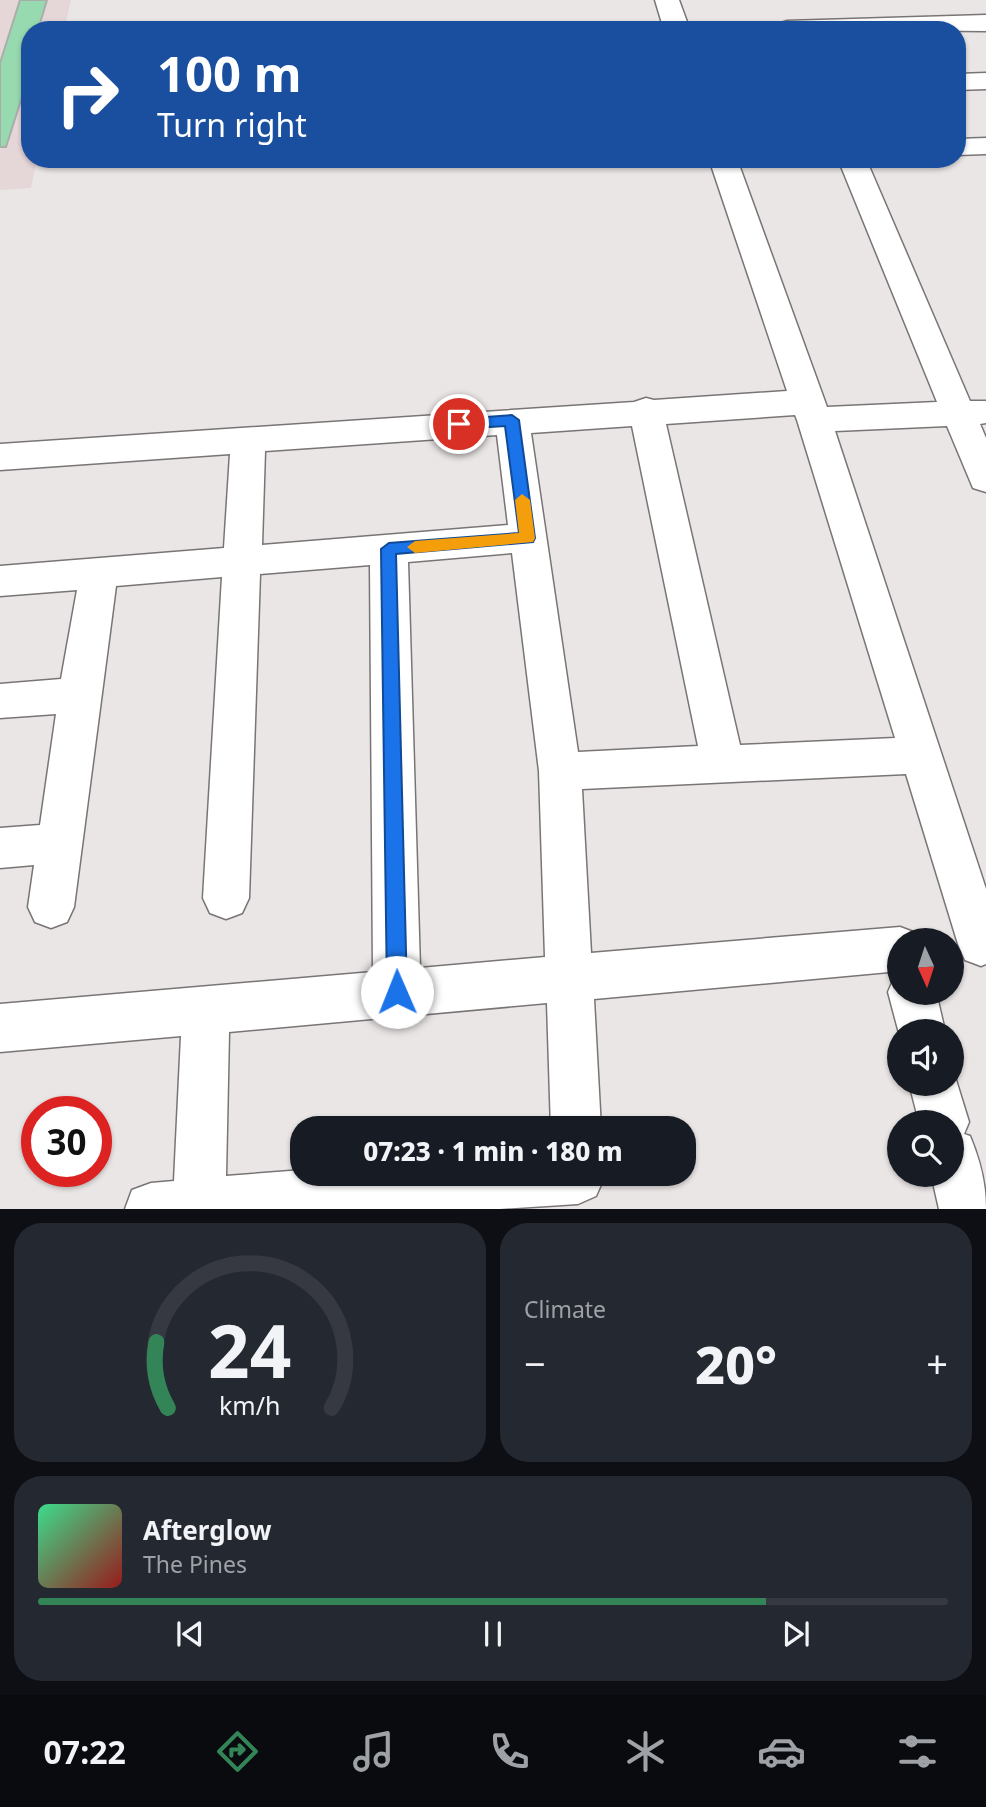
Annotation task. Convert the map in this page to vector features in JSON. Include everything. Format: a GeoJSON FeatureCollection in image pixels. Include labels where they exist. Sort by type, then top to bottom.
{"type":"FeatureCollection","features":[{"type":"Feature","properties":{"kind":"street"},"geometry":{"type":"LineString","coordinates":[[667,0],[674,21]]}},
{"type":"Feature","properties":{"kind":"street"},"geometry":{"type":"LineString","coordinates":[[879,0],[889,21]]}},
{"type":"Feature","properties":{"kind":"street"},"geometry":{"type":"LineString","coordinates":[[966,24],[986,23]]}},
{"type":"Feature","properties":{"kind":"street"},"geometry":{"type":"LineString","coordinates":[[966,82],[986,81]]}},
{"type":"Feature","properties":{"kind":"street"},"geometry":{"type":"LineString","coordinates":[[966,147],[986,146]]}},
{"type":"Feature","properties":{"kind":"street"},"geometry":{"type":"LineString","coordinates":[[736,168],[807,401],[921,755],[973,944]]}},
{"type":"Feature","properties":{"kind":"street"},"geometry":{"type":"LineString","coordinates":[[856,168],[972,413],[986,479]]}},
{"type":"Feature","properties":{"kind":"street"},"geometry":{"type":"LineString","coordinates":[[0,436],[807,401],[972,413]]}},
{"type":"Feature","properties":{"kind":"street"},"geometry":{"type":"LineString","coordinates":[[0,457],[807,401]]}},
{"type":"Feature","properties":{"kind":"street"},"geometry":{"type":"LineString","coordinates":[[646,411],[723,764]]}},
{"type":"Feature","properties":{"kind":"street"},"geometry":{"type":"LineString","coordinates":[[512,420],[561,771],[576,1116]]}},
{"type":"Feature","properties":{"kind":"street"},"geometry":{"type":"LineString","coordinates":[[226,898],[248,441]]}},
{"type":"Feature","properties":{"kind":"street"},"geometry":{"type":"LineString","coordinates":[[0,580],[527,538]]}},
{"type":"Feature","properties":{"kind":"street"},"geometry":{"type":"LineString","coordinates":[[389,549],[397,992]]}},
{"type":"Feature","properties":{"kind":"street"},"geometry":{"type":"LineString","coordinates":[[51,907],[79,695],[99,573]]}},
{"type":"Feature","properties":{"kind":"street"},"geometry":{"type":"LineString","coordinates":[[0,701],[79,695]]}},
{"type":"Feature","properties":{"kind":"street"},"geometry":{"type":"LineString","coordinates":[[561,771],[921,755]]}},
{"type":"Feature","properties":{"kind":"street"},"geometry":{"type":"LineString","coordinates":[[0,848],[59,842]]}},
{"type":"Feature","properties":{"kind":"street"},"geometry":{"type":"LineString","coordinates":[[0,1028],[397,992],[569,966],[887,949]]}},
{"type":"Feature","properties":{"kind":"street"},"geometry":{"type":"LineString","coordinates":[[206,1009],[166,1207],[360,1200],[469,1186]]}},
{"type":"Feature","properties":{"kind":"street"},"geometry":{"type":"LineString","coordinates":[[960,1187],[965,1208],[986,1206]]}},
{"type":"Feature","properties":{"kind":"shaded area"},"geometry":{"type":"Polygon","coordinates":[[[0,0],[71,0],[66,21],[21,21],[21,168],[35,168],[31,188],[0,190],[0,0]]]}},
{"type":"Feature","properties":{"kind":"building"},"geometry":{"type":"Polygon","coordinates":[[[20,0],[47,0],[41,21],[21,21],[21,100],[6,147],[0,147],[0,63],[20,0]]]}},
{"type":"Feature","properties":{"kind":"slow traffic"},"geometry":{"type":"LineString","coordinates":[[415,547],[527,538],[522,500]]}},
{"type":"Feature","properties":{"kind":"route"},"geometry":{"type":"LineString","coordinates":[[397,992],[389,549],[527,538],[512,420],[459,424]]}}]}
